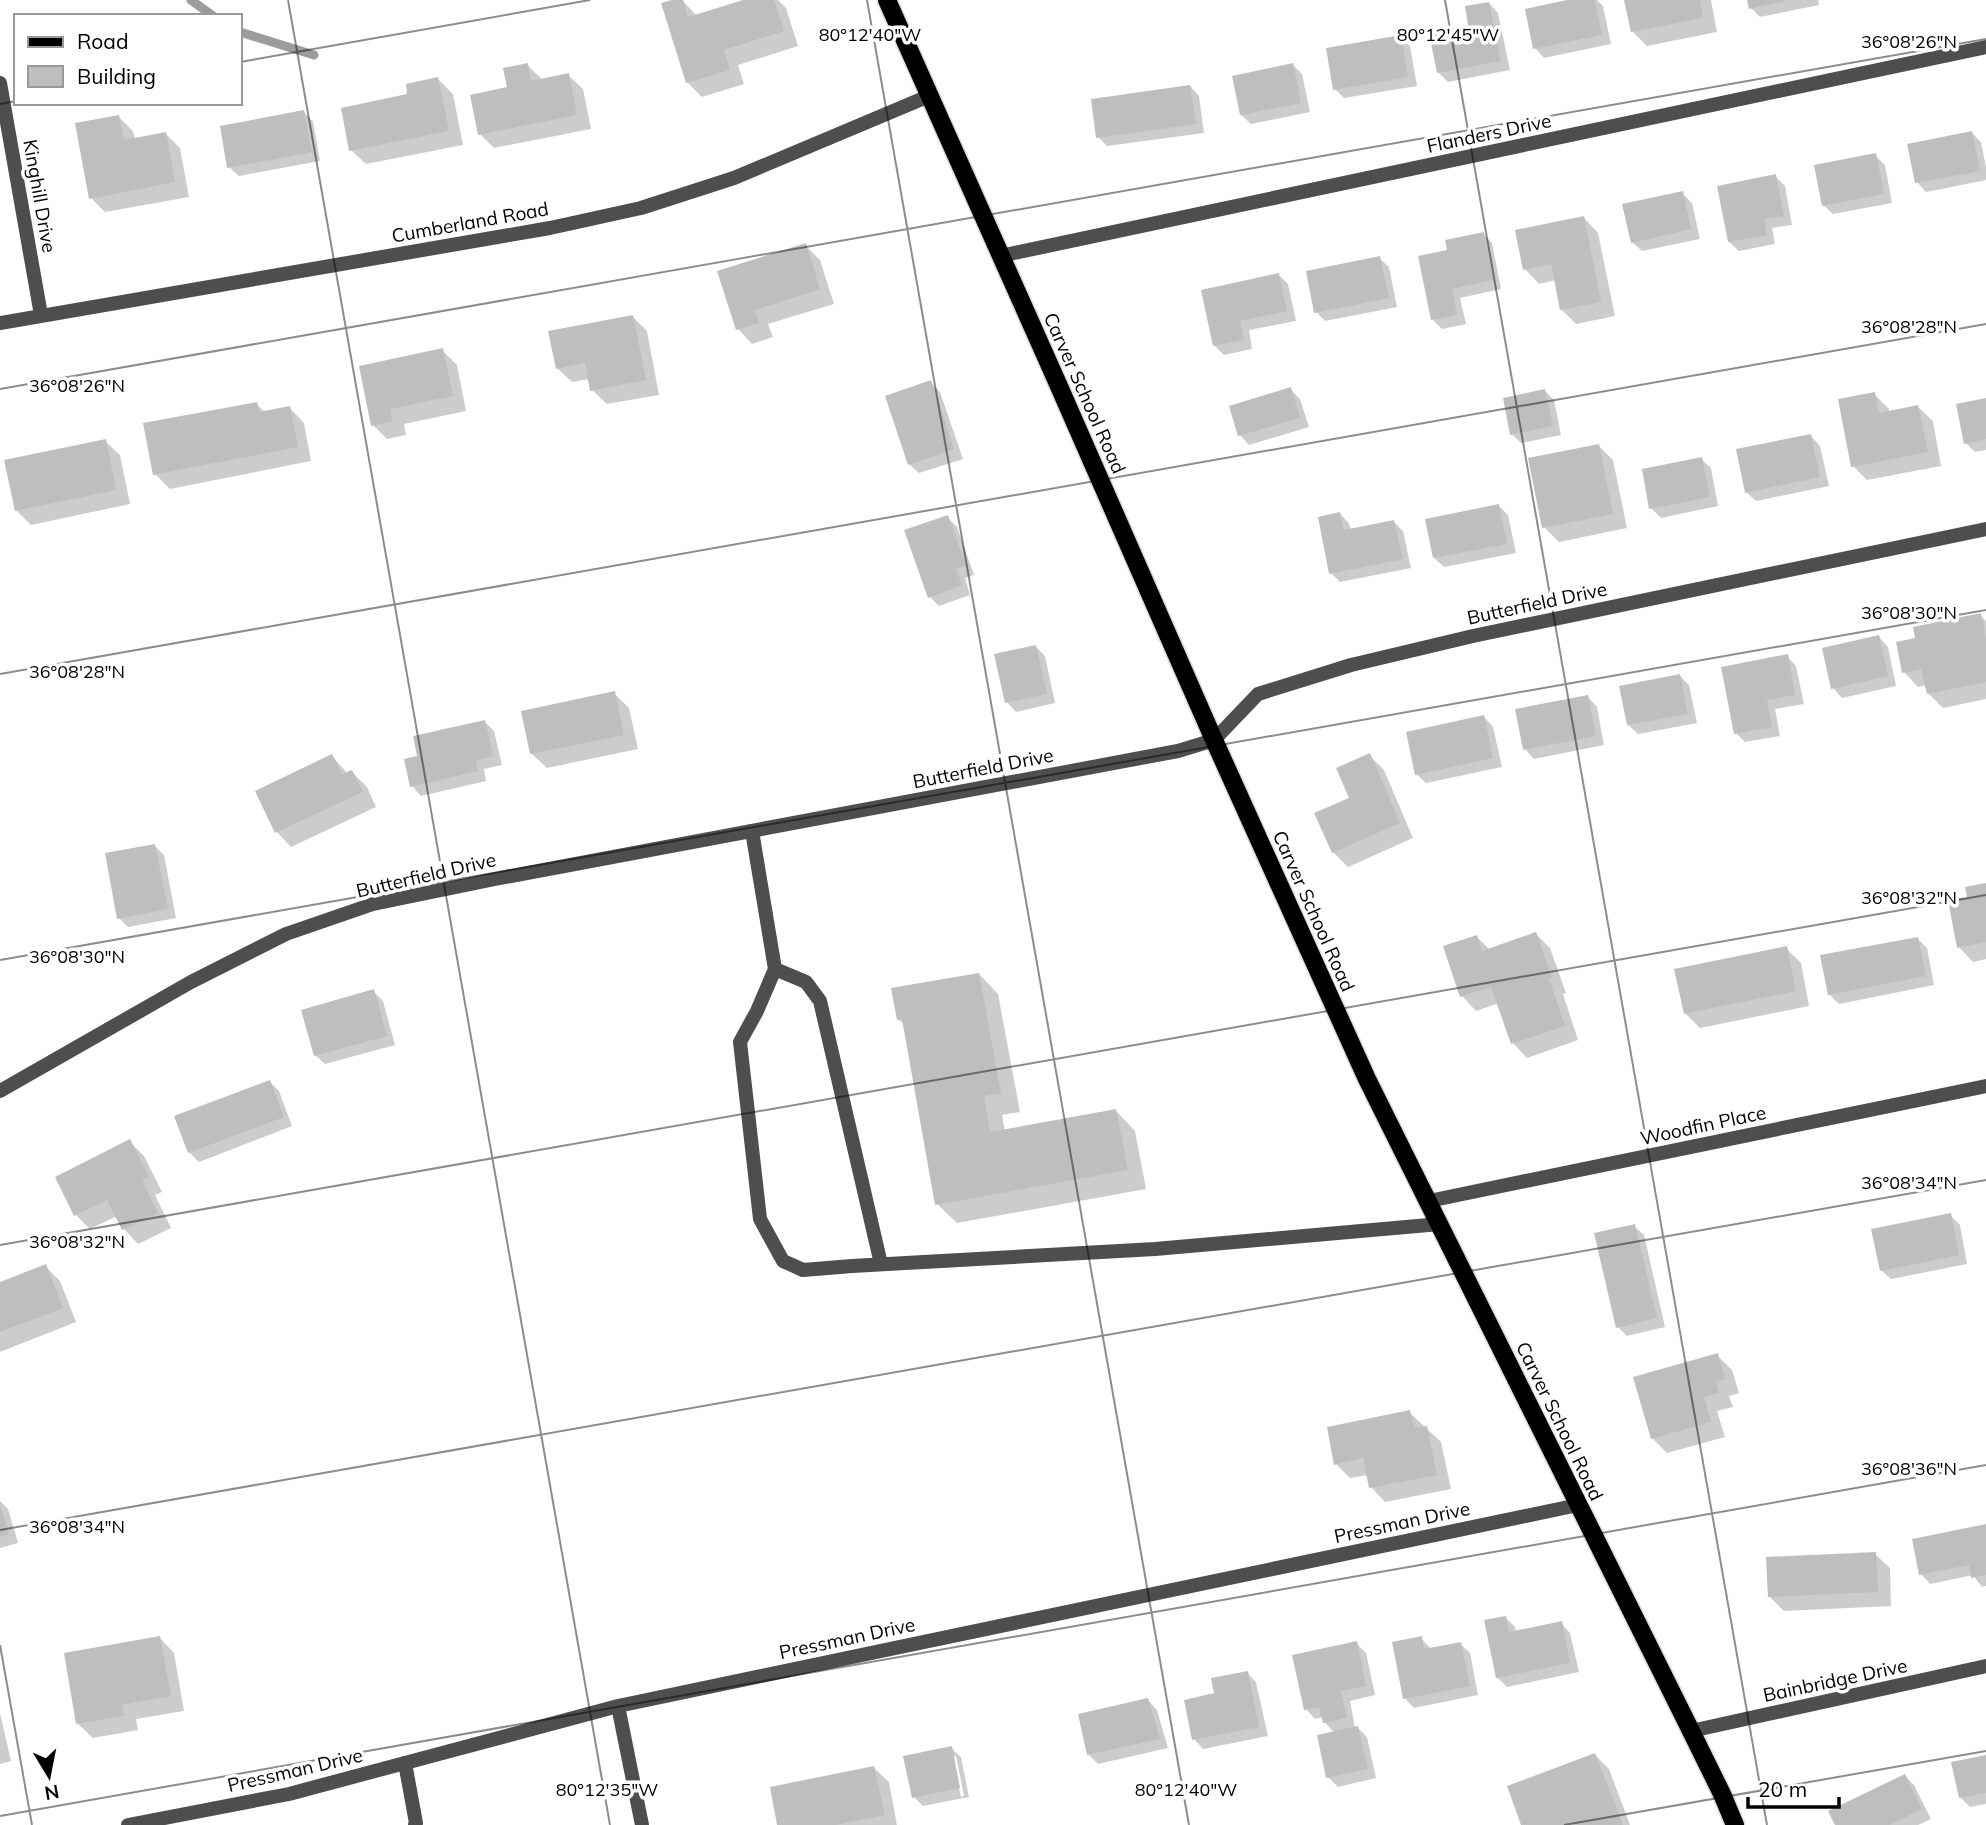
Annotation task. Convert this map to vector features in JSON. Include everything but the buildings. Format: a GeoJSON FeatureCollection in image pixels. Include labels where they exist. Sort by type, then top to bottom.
{"type":"FeatureCollection","features":[{"type":"Feature","properties":{"kind":"main road","name":"Carver School Road"},"geometry":{"type":"LineString","coordinates":[[887,0],[1367,1079],[1722,1794],[1734,1825]]}},
{"type":"Feature","properties":{"kind":"street","name":"Flanders Drive"},"geometry":{"type":"LineString","coordinates":[[1000,256],[1986,47]]}},
{"type":"Feature","properties":{"kind":"street","name":"Kinghill Drive"},"geometry":{"type":"LineString","coordinates":[[0,83],[41,315]]}},
{"type":"Feature","properties":{"kind":"street","name":"Cumberland Road"},"geometry":{"type":"LineString","coordinates":[[0,323],[550,228],[641,208],[734,178],[929,96]]}},
{"type":"Feature","properties":{"kind":"street","name":"Butterfield Drive"},"geometry":{"type":"LineString","coordinates":[[0,1091],[191,982],[286,934],[373,904],[1178,751],[1214,740],[1258,694],[1351,665],[1473,636],[1986,529]]}},
{"type":"Feature","properties":{"kind":"street"},"geometry":{"type":"LineString","coordinates":[[752,831],[775,969],[740,1042],[761,1219],[783,1261],[803,1270],[1155,1249],[1440,1224]]}},
{"type":"Feature","properties":{"kind":"street"},"geometry":{"type":"LineString","coordinates":[[775,969],[806,982],[820,1001],[881,1264]]}},
{"type":"Feature","properties":{"kind":"street","name":"Woodfin Place"},"geometry":{"type":"LineString","coordinates":[[1429,1201],[1986,1086]]}},
{"type":"Feature","properties":{"kind":"street","name":"Pressman Drive"},"geometry":{"type":"LineString","coordinates":[[128,1825],[289,1794],[618,1706],[1578,1505]]}},
{"type":"Feature","properties":{"kind":"street","name":"Bainbridge Drive"},"geometry":{"type":"LineString","coordinates":[[1691,1731],[1986,1666]]}},
{"type":"Feature","properties":{"kind":"street"},"geometry":{"type":"LineString","coordinates":[[618,1706],[642,1825]]}},
{"type":"Feature","properties":{"kind":"street"},"geometry":{"type":"LineString","coordinates":[[405,1763],[415,1825]]}},
{"type":"Feature","properties":{"kind":"waterway"},"geometry":{"type":"LineString","coordinates":[[191,0],[210,14]]}},
{"type":"Feature","properties":{"kind":"waterway"},"geometry":{"type":"LineString","coordinates":[[242,33],[314,55]]}}]}
